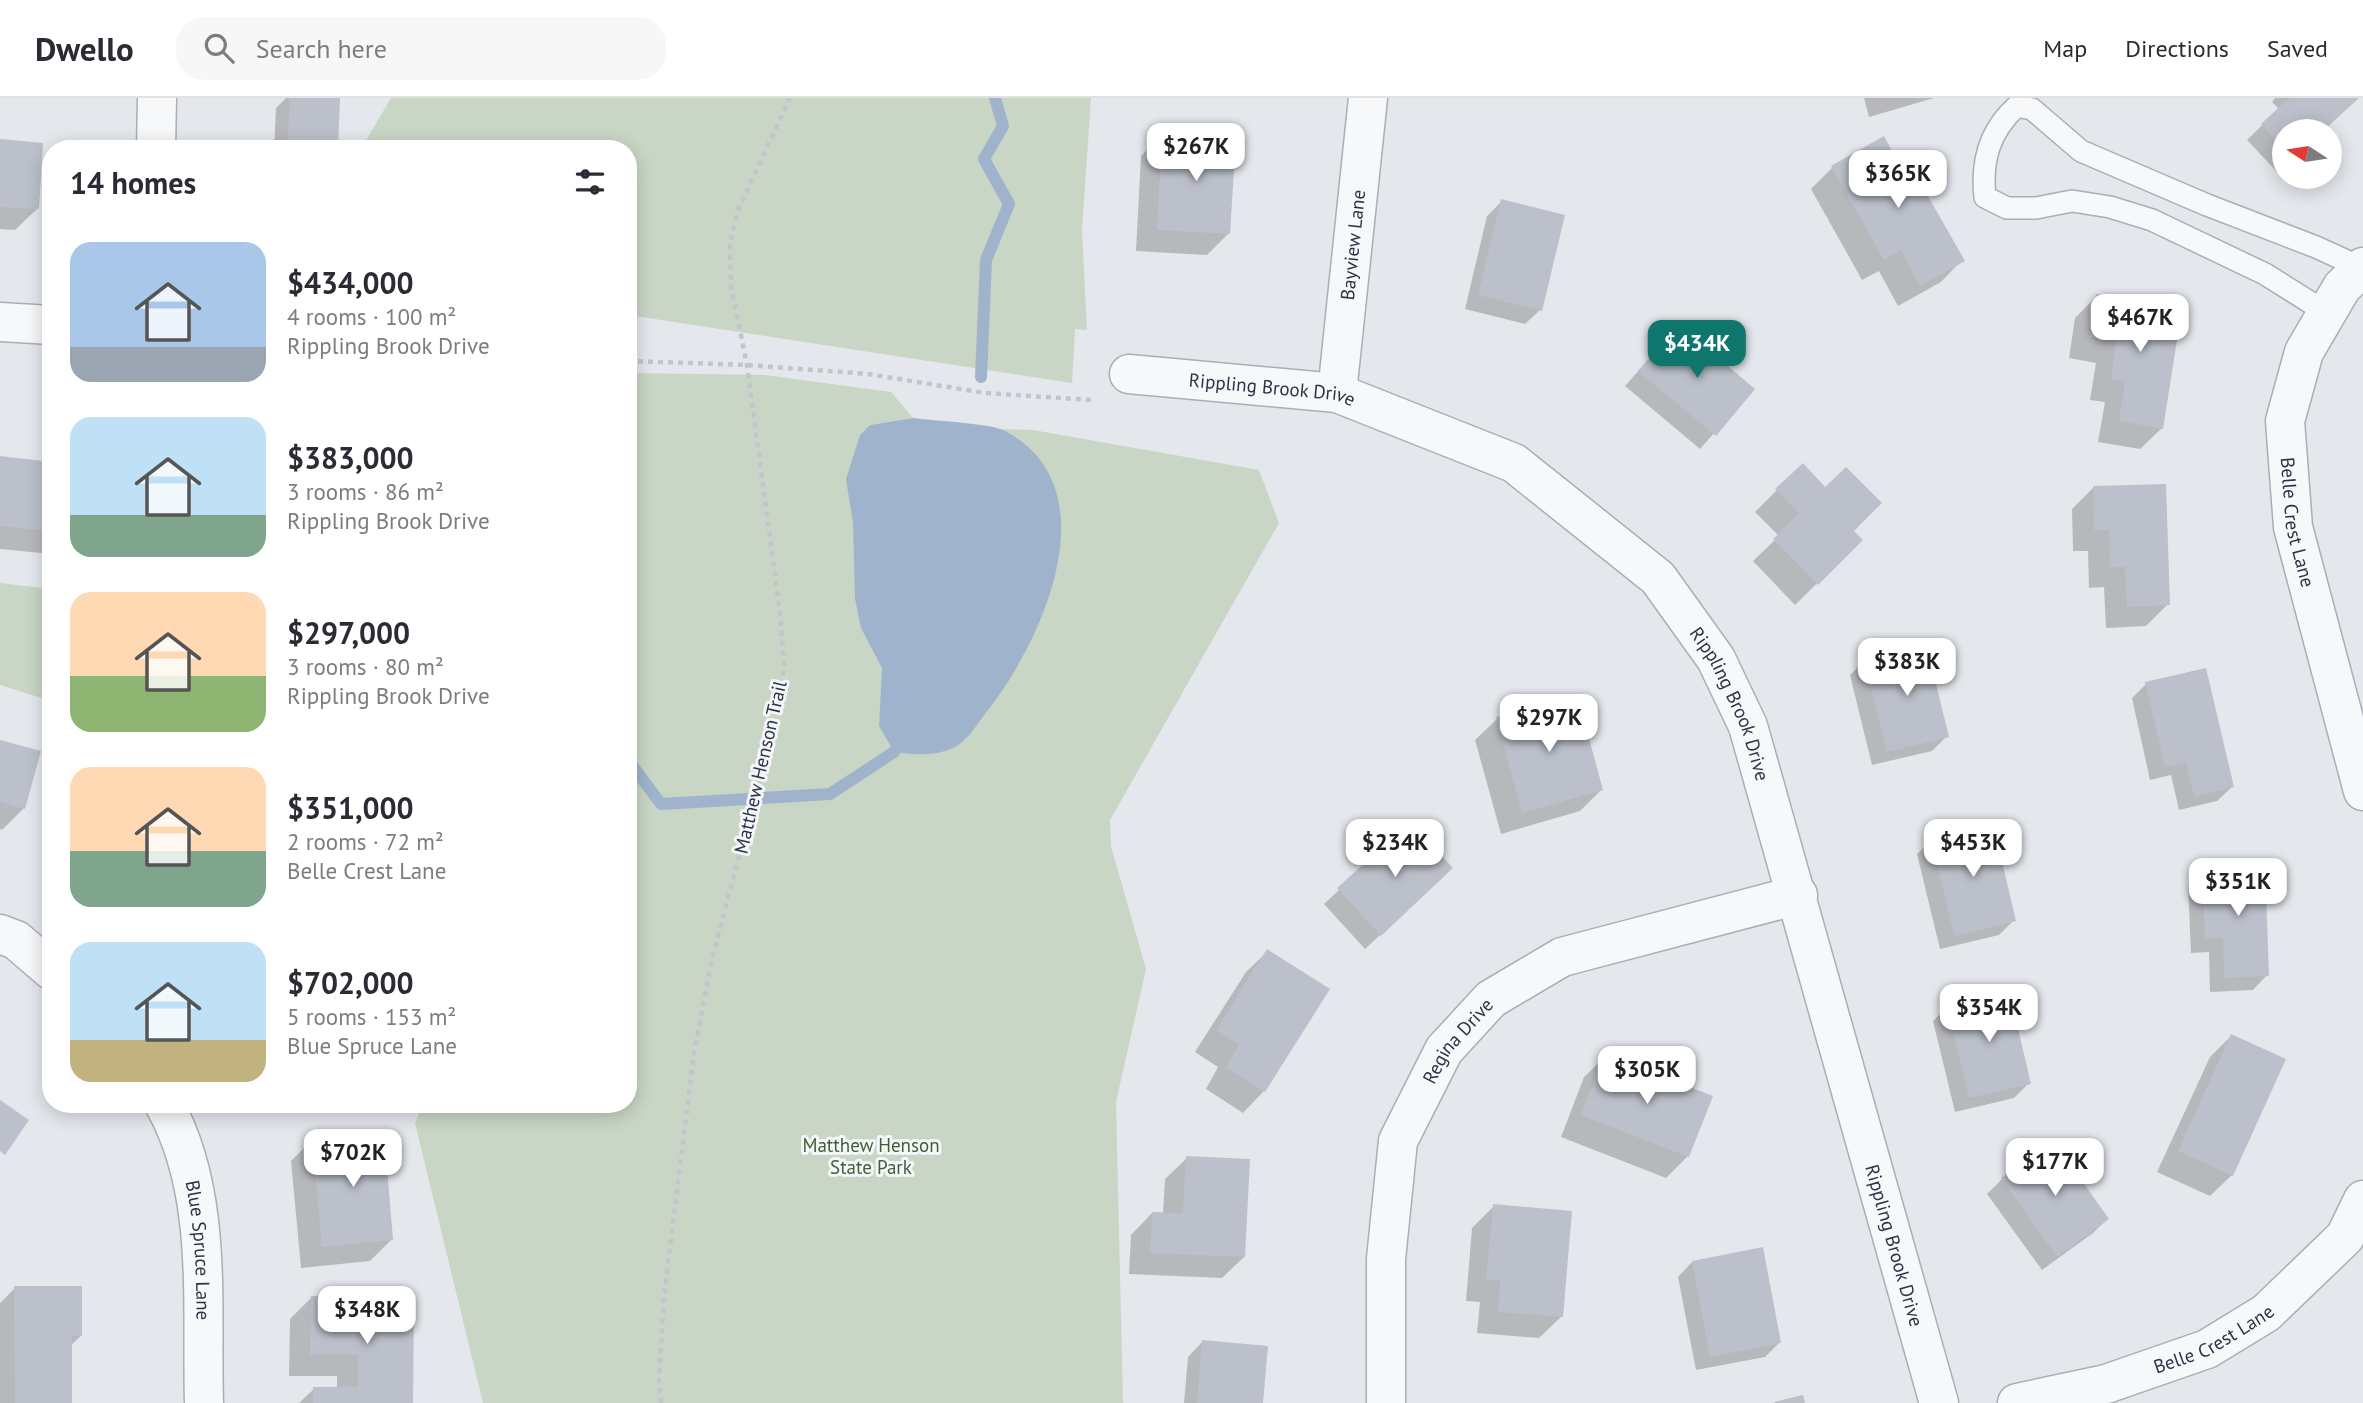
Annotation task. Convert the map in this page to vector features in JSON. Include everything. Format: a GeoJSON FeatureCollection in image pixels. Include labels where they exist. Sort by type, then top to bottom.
{"type":"FeatureCollection","features":[{"type":"Feature","properties":{"kind":"street"},"geometry":{"type":"LineString","coordinates":[[156,140],[158,98]]}},
{"type":"Feature","properties":{"kind":"street","name":"Bayview Lane"},"geometry":{"type":"LineString","coordinates":[[1337,393],[1368,98]]}},
{"type":"Feature","properties":{"kind":"street","name":"Belle Crest Lane"},"geometry":{"type":"LineString","coordinates":[[2362,268],[2342,287],[2304,352],[2285,421],[2293,527],[2363,791]]}},
{"type":"Feature","properties":{"kind":"street"},"geometry":{"type":"LineString","coordinates":[[0,322],[42,324]]}},
{"type":"Feature","properties":{"kind":"street","name":"Rippling Brook Drive"},"geometry":{"type":"LineString","coordinates":[[1129,374],[1337,393],[1514,463],[1658,578],[1716,659],[1748,726],[1798,895],[1939,1403]]}},
{"type":"Feature","properties":{"kind":"street","name":"Regina Drive"},"geometry":{"type":"LineString","coordinates":[[1386,1403],[1386,1259],[1398,1141],[1444,1050],[1491,999],[1562,957],[1798,895]]}},
{"type":"Feature","properties":{"kind":"street"},"geometry":{"type":"LineString","coordinates":[[0,934],[16,940],[42,962]]}},
{"type":"Feature","properties":{"kind":"street","name":"Blue Spruce Lane"},"geometry":{"type":"LineString","coordinates":[[169,1113],[180,1132],[199,1213],[204,1403]]}},
{"type":"Feature","properties":{"kind":"street","name":"Belle Crest Lane"},"geometry":{"type":"LineString","coordinates":[[2017,1403],[2106,1384],[2207,1349],[2266,1313],[2354,1242],[2363,1200]]}},
{"type":"Feature","properties":{"kind":"lane"},"geometry":{"type":"LineString","coordinates":[[2327,313],[2265,274],[2152,220],[2110,207],[2072,201],[2036,208],[2007,208],[1985,197],[1983,175],[1989,141],[2004,118],[2017,106],[2032,109],[2081,150],[2362,268]]}},
{"type":"Feature","properties":{"kind":"path","name":"Matthew Henson Trail"},"geometry":{"type":"LineString","coordinates":[[661,1403],[659,1380],[664,1296],[681,1142],[711,963],[779,704],[784,664],[780,613],[747,365],[731,286],[730,245],[737,212],[790,98]]}},
{"type":"Feature","properties":{"kind":"path"},"geometry":{"type":"LineString","coordinates":[[637,361],[747,365],[868,374],[985,393],[1091,400]]}},
{"type":"Feature","properties":{"kind":"green space"},"geometry":{"type":"Polygon","coordinates":[[[391,98],[1091,98],[1082,230],[1087,330],[1075,329],[1072,383],[637,316],[637,140],[366,140],[391,98]]]}},
{"type":"Feature","properties":{"kind":"green space","name":"Matthew Henson State Park"},"geometry":{"type":"Polygon","coordinates":[[[637,373],[765,375],[891,392],[913,418],[870,425],[1034,454],[1001,429],[1033,430],[1259,470],[1279,523],[1110,820],[1111,846],[1146,969],[1116,1102],[1123,1403],[483,1403],[415,1123],[419,1113],[637,1113],[637,373]]]}},
{"type":"Feature","properties":{"kind":"green space"},"geometry":{"type":"Polygon","coordinates":[[[0,583],[42,588],[42,698],[0,685],[0,583]]]}},
{"type":"Feature","properties":{"kind":"water"},"geometry":{"type":"Polygon","coordinates":[[[913,418],[1003,430],[1036,455],[1055,488],[1061,525],[1057,565],[1046,605],[1029,645],[1009,680],[965,740],[954,748],[929,754],[894,752],[879,726],[882,668],[861,628],[855,599],[853,523],[846,479],[860,435],[870,425],[913,418]]]}},
{"type":"Feature","properties":{"kind":"building"},"geometry":{"type":"Polygon","coordinates":[[[290,98],[340,98],[338,140],[288,140],[290,98]]]}},
{"type":"Feature","properties":{"kind":"building"},"geometry":{"type":"Polygon","coordinates":[[[2289,98],[2359,98],[2336,119],[2272,119],[2272,136],[2261,124],[2289,98]]]}},
{"type":"Feature","properties":{"kind":"building"},"geometry":{"type":"Polygon","coordinates":[[[1162,133],[1236,137],[1230,234],[1157,230],[1162,133]]]}},
{"type":"Feature","properties":{"kind":"building"},"geometry":{"type":"Polygon","coordinates":[[[1884,136],[1896,159],[1904,154],[1965,261],[1920,286],[1901,250],[1884,260],[1831,166],[1884,136]]]}},
{"type":"Feature","properties":{"kind":"building"},"geometry":{"type":"Polygon","coordinates":[[[0,139],[42,143],[39,209],[0,207],[0,139]]]}},
{"type":"Feature","properties":{"kind":"building"},"geometry":{"type":"Polygon","coordinates":[[[1501,199],[1565,215],[1542,311],[1478,295],[1501,199]]]}},
{"type":"Feature","properties":{"kind":"building"},"geometry":{"type":"Polygon","coordinates":[[[2096,294],[2182,308],[2163,429],[2119,421],[2125,381],[2111,379],[2116,342],[2090,337],[2096,294]]]}},
{"type":"Feature","properties":{"kind":"building"},"geometry":{"type":"Polygon","coordinates":[[[1678,324],[1755,389],[1716,436],[1638,371],[1678,324]]]}},
{"type":"Feature","properties":{"kind":"building"},"geometry":{"type":"Polygon","coordinates":[[[0,456],[42,461],[42,530],[0,526],[0,456]]]}},
{"type":"Feature","properties":{"kind":"building"},"geometry":{"type":"Polygon","coordinates":[[[1803,463],[1825,487],[1846,467],[1882,503],[1854,531],[1863,540],[1818,585],[1773,539],[1799,513],[1775,489],[1803,463]]]}},
{"type":"Feature","properties":{"kind":"building"},"geometry":{"type":"Polygon","coordinates":[[[2166,484],[2170,605],[2127,607],[2125,567],[2110,567],[2109,530],[2094,530],[2093,486],[2166,484]]]}},
{"type":"Feature","properties":{"kind":"building"},"geometry":{"type":"Polygon","coordinates":[[[1926,643],[1949,737],[1887,752],[1864,659],[1926,643]]]}},
{"type":"Feature","properties":{"kind":"building"},"geometry":{"type":"Polygon","coordinates":[[[2206,668],[2234,787],[2194,797],[2186,762],[2165,767],[2145,682],[2206,668]]]}},
{"type":"Feature","properties":{"kind":"building"},"geometry":{"type":"Polygon","coordinates":[[[1577,694],[1603,790],[1522,813],[1496,717],[1577,694]]]}},
{"type":"Feature","properties":{"kind":"building"},"geometry":{"type":"Polygon","coordinates":[[[0,740],[41,751],[25,809],[0,802],[0,740]]]}},
{"type":"Feature","properties":{"kind":"building"},"geometry":{"type":"Polygon","coordinates":[[[1410,822],[1453,868],[1381,936],[1337,888],[1410,822]]]}},
{"type":"Feature","properties":{"kind":"building"},"geometry":{"type":"Polygon","coordinates":[[[1993,823],[2016,921],[1954,936],[1931,838],[1993,823]]]}},
{"type":"Feature","properties":{"kind":"building"},"geometry":{"type":"Polygon","coordinates":[[[2265,866],[2269,976],[2224,978],[2223,938],[2205,939],[2202,868],[2265,866]]]}},
{"type":"Feature","properties":{"kind":"building"},"geometry":{"type":"Polygon","coordinates":[[[1267,949],[1330,989],[1265,1092],[1226,1067],[1239,1045],[1216,1030],[1267,949]]]}},
{"type":"Feature","properties":{"kind":"building"},"geometry":{"type":"Polygon","coordinates":[[[2009,990],[2031,1084],[1969,1098],[1947,1005],[2009,990]]]}},
{"type":"Feature","properties":{"kind":"building"},"geometry":{"type":"Polygon","coordinates":[[[2231,1034],[2286,1059],[2233,1176],[2178,1151],[2231,1034]]]}},
{"type":"Feature","properties":{"kind":"building"},"geometry":{"type":"Polygon","coordinates":[[[1605,1054],[1713,1096],[1689,1157],[1581,1115],[1605,1054]]]}},
{"type":"Feature","properties":{"kind":"building"},"geometry":{"type":"Polygon","coordinates":[[[0,1100],[29,1120],[5,1155],[0,1151],[0,1100]]]}},
{"type":"Feature","properties":{"kind":"building"},"geometry":{"type":"Polygon","coordinates":[[[384,1131],[393,1240],[322,1247],[312,1137],[384,1131]]]}},
{"type":"Feature","properties":{"kind":"building"},"geometry":{"type":"Polygon","coordinates":[[[2053,1140],[2109,1219],[2057,1257],[2001,1178],[2053,1140]]]}},
{"type":"Feature","properties":{"kind":"building"},"geometry":{"type":"Polygon","coordinates":[[[1186,1156],[1250,1159],[1245,1257],[1150,1253],[1152,1212],[1183,1213],[1186,1156]]]}},
{"type":"Feature","properties":{"kind":"building"},"geometry":{"type":"Polygon","coordinates":[[[1493,1204],[1572,1211],[1563,1317],[1498,1312],[1500,1281],[1486,1280],[1493,1204]]]}},
{"type":"Feature","properties":{"kind":"building"},"geometry":{"type":"Polygon","coordinates":[[[1763,1247],[1781,1343],[1710,1357],[1692,1261],[1763,1247]]]}},
{"type":"Feature","properties":{"kind":"building"},"geometry":{"type":"Polygon","coordinates":[[[14,1286],[82,1286],[82,1336],[72,1336],[72,1403],[15,1403],[14,1286]]]}},
{"type":"Feature","properties":{"kind":"building"},"geometry":{"type":"Polygon","coordinates":[[[311,1296],[414,1297],[413,1403],[313,1403],[313,1387],[358,1387],[358,1355],[310,1355],[311,1296]]]}},
{"type":"Feature","properties":{"kind":"building"},"geometry":{"type":"Polygon","coordinates":[[[1202,1340],[1268,1346],[1263,1403],[1197,1403],[1202,1340]]]}},
{"type":"Feature","properties":{"kind":"building"},"geometry":{"type":"Polygon","coordinates":[[[1803,1395],[1805,1403],[1774,1402],[1803,1395]]]}},
{"type":"Feature","properties":{"kind":"waterway"},"geometry":{"type":"LineString","coordinates":[[981,377],[986,260],[1009,204],[984,159],[1003,126],[995,98]]}},
{"type":"Feature","properties":{"kind":"waterway"},"geometry":{"type":"LineString","coordinates":[[637,772],[661,804],[830,794],[894,752]]}}]}
